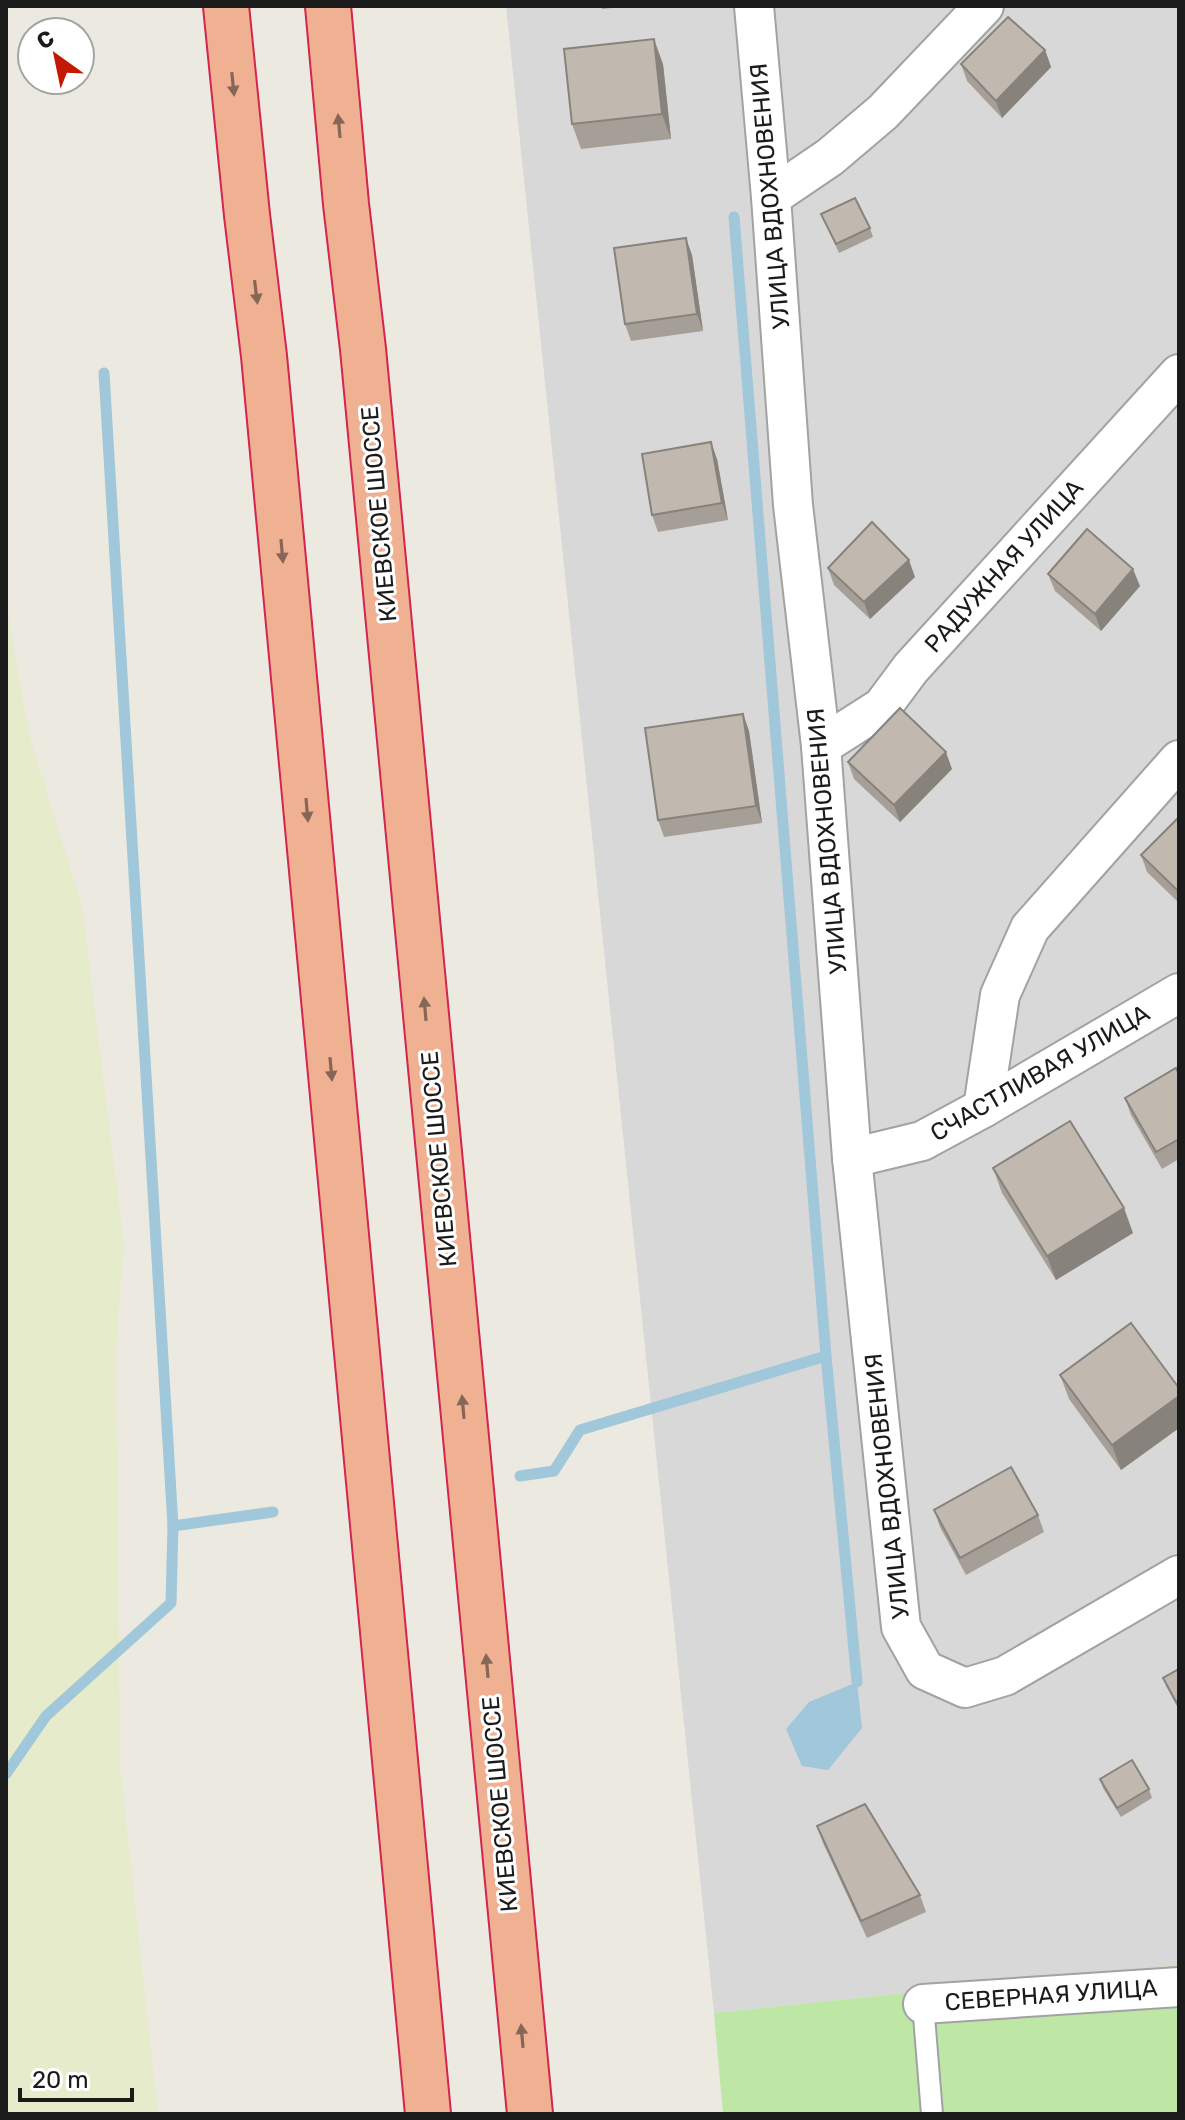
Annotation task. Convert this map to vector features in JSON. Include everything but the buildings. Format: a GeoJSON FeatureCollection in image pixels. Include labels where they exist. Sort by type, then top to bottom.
{"type":"FeatureCollection","features":[{"type":"Feature","properties":{"kind":"highway"},"geometry":{"type":"LineString","coordinates":[[226,6],[264,356],[428,2114]]}},
{"type":"Feature","properties":{"kind":"highway","name":"КИЕВСКОЕ ШОССЕ"},"geometry":{"type":"LineString","coordinates":[[328,6],[530,2114]]}},
{"type":"Feature","properties":{"kind":"street","name":"УЛИЦА ВДОХНОВЕНИЯ"},"geometry":{"type":"LineString","coordinates":[[754,6],[793,505],[821,746],[852,1158],[901,1627],[925,1670],[965,1688],[1005,1676],[1179,1575]]}},
{"type":"Feature","properties":{"kind":"street"},"geometry":{"type":"LineString","coordinates":[[771,197],[830,157],[883,112],[984,6]]}},
{"type":"Feature","properties":{"kind":"street","name":"РАДУЖНАЯ УЛИЦА"},"geometry":{"type":"LineString","coordinates":[[821,746],[882,707],[911,668],[1179,374]]}},
{"type":"Feature","properties":{"kind":"street"},"geometry":{"type":"LineString","coordinates":[[983,1108],[1000,995],[1030,928],[1179,760]]}},
{"type":"Feature","properties":{"kind":"street","name":"СЧАСТЛИВАЯ УЛИЦА"},"geometry":{"type":"LineString","coordinates":[[852,1158],[922,1141],[1179,993]]}},
{"type":"Feature","properties":{"kind":"street","name":"СЕВЕРНАЯ УЛИЦА"},"geometry":{"type":"LineString","coordinates":[[923,2004],[1179,1987]]}},
{"type":"Feature","properties":{"kind":"lane"},"geometry":{"type":"LineString","coordinates":[[923,2004],[932,2114]]}},
{"type":"Feature","properties":{"kind":"shaded area"},"geometry":{"type":"Polygon","coordinates":[[[506,6],[1179,6],[1179,1965],[714,2013],[506,6]]]}},
{"type":"Feature","properties":{"kind":"green space"},"geometry":{"type":"Polygon","coordinates":[[[6,602],[29,734],[82,906],[124,1244],[116,1349],[120,1764],[158,2114],[6,2114],[6,602]]]}},
{"type":"Feature","properties":{"kind":"green space"},"geometry":{"type":"Polygon","coordinates":[[[1179,1965],[1179,2114],[723,2114],[714,2013],[1179,1965]]]}},
{"type":"Feature","properties":{"kind":"water"},"geometry":{"type":"Polygon","coordinates":[[[857,1682],[862,1728],[828,1770],[802,1766],[786,1729],[809,1702],[857,1682]]]}},
{"type":"Feature","properties":{"kind":"waterway"},"geometry":{"type":"LineString","coordinates":[[520,1476],[554,1471],[580,1430],[826,1356],[734,217]]}},
{"type":"Feature","properties":{"kind":"waterway"},"geometry":{"type":"LineString","coordinates":[[104,373],[173,1526]]}},
{"type":"Feature","properties":{"kind":"waterway"},"geometry":{"type":"LineString","coordinates":[[826,1356],[857,1682]]}},
{"type":"Feature","properties":{"kind":"waterway"},"geometry":{"type":"LineString","coordinates":[[6,1774],[46,1716],[171,1603],[173,1526],[273,1512]]}}]}
